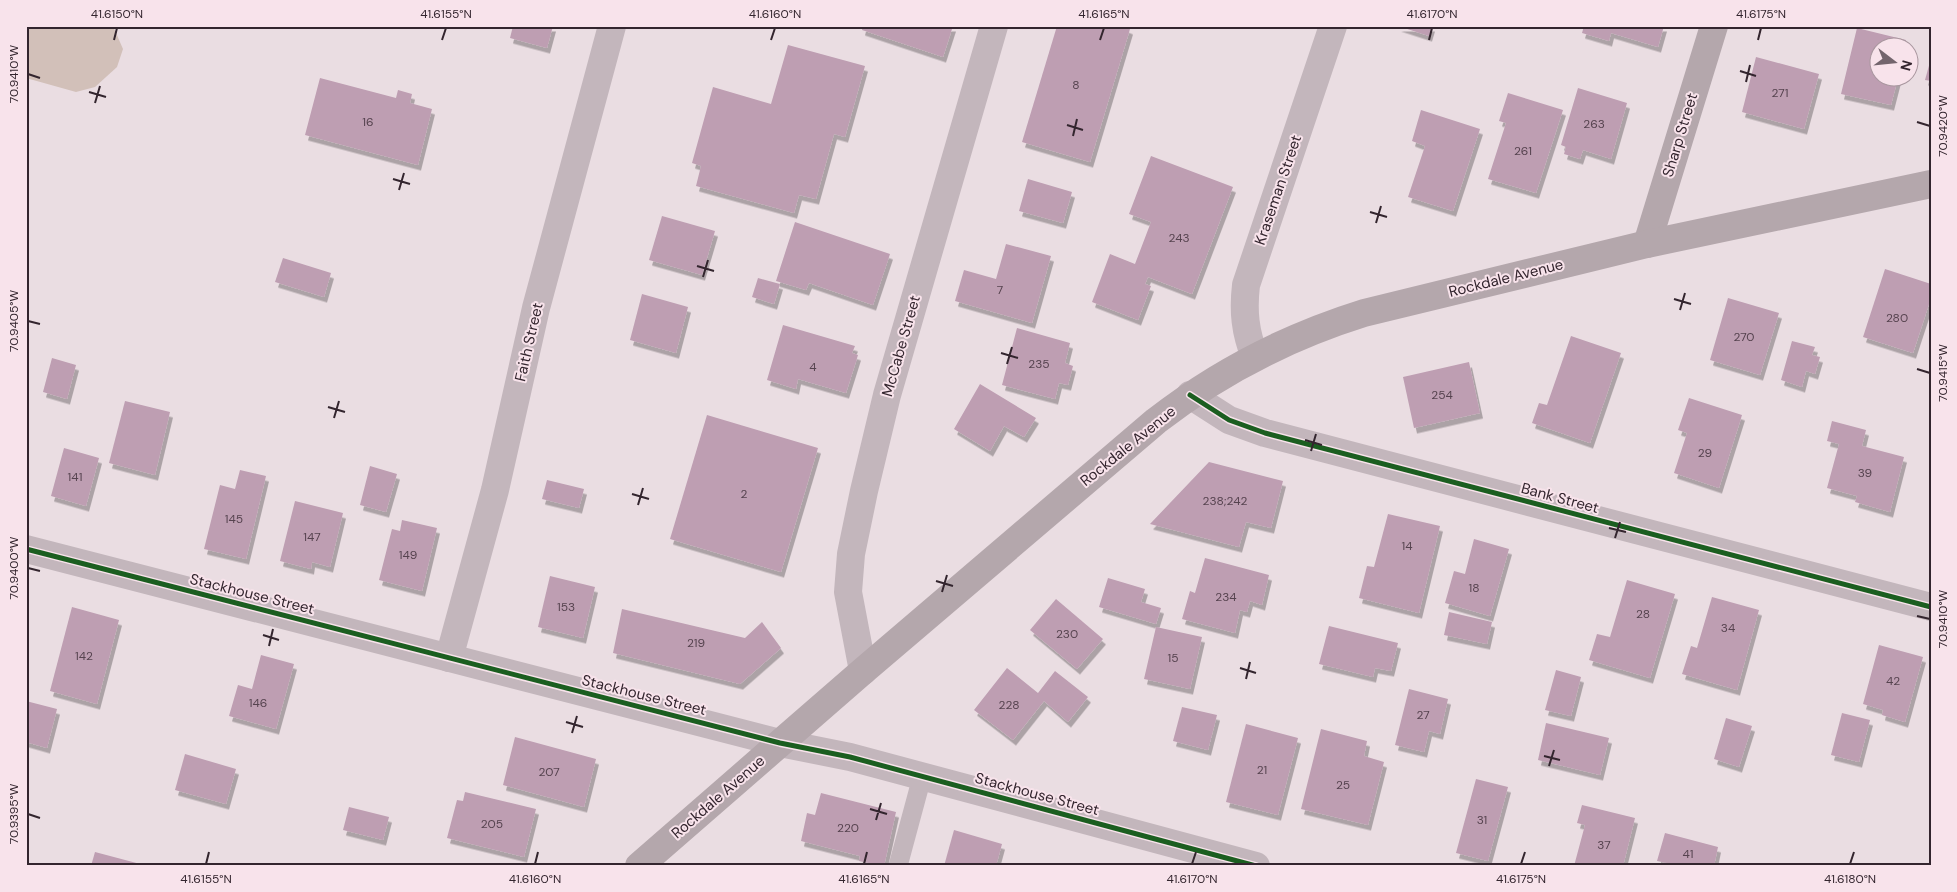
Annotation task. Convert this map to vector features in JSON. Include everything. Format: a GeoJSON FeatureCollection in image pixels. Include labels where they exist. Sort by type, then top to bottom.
{"type":"FeatureCollection","features":[{"type":"Feature","properties":{"kind":"main road","name":"Sharp Street"},"geometry":{"type":"LineString","coordinates":[[1647,244],[1714,26]]}},
{"type":"Feature","properties":{"kind":"main road","name":"Rockdale Avenue"},"geometry":{"type":"LineString","coordinates":[[639,866],[1051,509],[1190,395],[1254,357],[1323,326],[1364,313],[1647,244],[1931,184]]}},
{"type":"Feature","properties":{"kind":"street","name":"Faith Street"},"geometry":{"type":"LineString","coordinates":[[449,658],[495,490],[536,308],[612,26]]}},
{"type":"Feature","properties":{"kind":"street","name":"McCabe Street"},"geometry":{"type":"LineString","coordinates":[[863,671],[848,592],[851,554],[862,499],[887,395],[994,26]]}},
{"type":"Feature","properties":{"kind":"street","name":"Kraseman Street"},"geometry":{"type":"LineString","coordinates":[[1254,357],[1247,337],[1244,320],[1246,285],[1333,26]]}},
{"type":"Feature","properties":{"kind":"street","name":"Bank Street"},"geometry":{"type":"LineString","coordinates":[[1190,395],[1229,420],[1266,434],[1931,607]]}},
{"type":"Feature","properties":{"kind":"street","name":"Stackhouse Street"},"geometry":{"type":"LineString","coordinates":[[26,549],[780,742],[850,757],[1256,866]]}},
{"type":"Feature","properties":{"kind":"lane"},"geometry":{"type":"LineString","coordinates":[[898,866],[922,777]]}},
{"type":"Feature","properties":{"kind":"shaded area"},"geometry":{"type":"Polygon","coordinates":[[[26,26],[113,26],[123,49],[117,67],[95,87],[76,92],[26,78],[26,26]]]}},
{"type":"Feature","properties":{"kind":"building"},"geometry":{"type":"Polygon","coordinates":[[[513,26],[553,26],[547,48],[510,38],[513,26]]]}},
{"type":"Feature","properties":{"kind":"building"},"geometry":{"type":"Polygon","coordinates":[[[863,26],[953,26],[943,57],[862,30],[863,26]]]}},
{"type":"Feature","properties":{"kind":"building"},"geometry":{"type":"Polygon","coordinates":[[[1057,26],[1123,26],[1130,29],[1090,162],[1022,142],[1057,26]]]}},
{"type":"Feature","properties":{"kind":"building"},"geometry":{"type":"Polygon","coordinates":[[[1398,26],[1432,26],[1429,36],[1398,26]]]}},
{"type":"Feature","properties":{"kind":"building"},"geometry":{"type":"Polygon","coordinates":[[[1584,26],[1664,26],[1658,47],[1611,33],[1609,41],[1582,33],[1584,26]]]}},
{"type":"Feature","properties":{"kind":"building"},"geometry":{"type":"Polygon","coordinates":[[[1857,28],[1898,38],[1870,38],[1870,88],[1895,88],[1891,105],[1841,94],[1857,28]]]}},
{"type":"Feature","properties":{"kind":"building"},"geometry":{"type":"Polygon","coordinates":[[[788,45],[865,66],[845,137],[834,134],[816,199],[799,195],[794,213],[696,186],[701,166],[692,163],[713,87],[771,104],[788,45]]]}},
{"type":"Feature","properties":{"kind":"building"},"geometry":{"type":"Polygon","coordinates":[[[1756,57],[1819,74],[1804,129],[1742,112],[1756,57]]]}},
{"type":"Feature","properties":{"kind":"building"},"geometry":{"type":"Polygon","coordinates":[[[1931,62],[1931,81],[1925,80],[1931,62]]]}},
{"type":"Feature","properties":{"kind":"building"},"geometry":{"type":"Polygon","coordinates":[[[320,78],[396,98],[398,90],[412,94],[410,103],[432,109],[418,165],[305,135],[320,78]]]}},
{"type":"Feature","properties":{"kind":"building"},"geometry":{"type":"Polygon","coordinates":[[[1578,88],[1627,103],[1611,159],[1583,150],[1580,159],[1564,154],[1566,147],[1561,145],[1578,88]]]}},
{"type":"Feature","properties":{"kind":"building"},"geometry":{"type":"Polygon","coordinates":[[[1508,93],[1563,110],[1536,193],[1488,179],[1506,123],[1499,121],[1508,93]]]}},
{"type":"Feature","properties":{"kind":"building"},"geometry":{"type":"Polygon","coordinates":[[[1421,110],[1480,129],[1453,211],[1408,197],[1425,146],[1412,141],[1421,110]]]}},
{"type":"Feature","properties":{"kind":"building"},"geometry":{"type":"Polygon","coordinates":[[[1151,156],[1233,187],[1192,294],[1148,277],[1145,284],[1151,286],[1138,320],[1092,302],[1110,254],[1135,264],[1151,222],[1129,214],[1151,156]]]}},
{"type":"Feature","properties":{"kind":"building"},"geometry":{"type":"Polygon","coordinates":[[[1028,179],[1072,192],[1063,223],[1019,211],[1028,179]]]}},
{"type":"Feature","properties":{"kind":"building"},"geometry":{"type":"Polygon","coordinates":[[[662,216],[715,231],[702,275],[649,260],[662,216]]]}},
{"type":"Feature","properties":{"kind":"building"},"geometry":{"type":"Polygon","coordinates":[[[795,222],[890,254],[873,305],[809,283],[806,290],[776,281],[795,222]]]}},
{"type":"Feature","properties":{"kind":"building"},"geometry":{"type":"Polygon","coordinates":[[[1006,244],[1051,256],[1032,323],[955,301],[964,270],[996,279],[1006,244]]]}},
{"type":"Feature","properties":{"kind":"building"},"geometry":{"type":"Polygon","coordinates":[[[283,258],[331,273],[324,297],[275,282],[283,258]]]}},
{"type":"Feature","properties":{"kind":"building"},"geometry":{"type":"Polygon","coordinates":[[[1885,269],[1931,284],[1931,298],[1913,353],[1863,337],[1885,269]]]}},
{"type":"Feature","properties":{"kind":"building"},"geometry":{"type":"Polygon","coordinates":[[[758,278],[780,284],[774,304],[752,297],[758,278]]]}},
{"type":"Feature","properties":{"kind":"building"},"geometry":{"type":"Polygon","coordinates":[[[642,294],[688,307],[676,353],[630,340],[642,294]]]}},
{"type":"Feature","properties":{"kind":"building"},"geometry":{"type":"Polygon","coordinates":[[[1728,298],[1779,313],[1760,375],[1710,360],[1728,298]]]}},
{"type":"Feature","properties":{"kind":"building"},"geometry":{"type":"Polygon","coordinates":[[[783,325],[855,346],[852,353],[858,355],[846,393],[798,379],[796,389],[767,380],[783,325]]]}},
{"type":"Feature","properties":{"kind":"building"},"geometry":{"type":"Polygon","coordinates":[[[1017,328],[1070,343],[1065,363],[1073,366],[1068,385],[1059,383],[1055,399],[1002,385],[1017,328]]]}},
{"type":"Feature","properties":{"kind":"building"},"geometry":{"type":"Polygon","coordinates":[[[1571,336],[1621,353],[1590,443],[1532,423],[1539,403],[1547,405],[1571,336]]]}},
{"type":"Feature","properties":{"kind":"building"},"geometry":{"type":"Polygon","coordinates":[[[1792,341],[1815,347],[1812,355],[1820,357],[1815,374],[1806,371],[1802,387],[1781,380],[1792,341]]]}},
{"type":"Feature","properties":{"kind":"building"},"geometry":{"type":"Polygon","coordinates":[[[52,358],[76,365],[67,399],[43,392],[52,358]]]}},
{"type":"Feature","properties":{"kind":"building"},"geometry":{"type":"Polygon","coordinates":[[[1469,362],[1480,413],[1414,428],[1403,377],[1469,362]]]}},
{"type":"Feature","properties":{"kind":"building"},"geometry":{"type":"Polygon","coordinates":[[[980,384],[1036,418],[1024,437],[1004,426],[990,451],[954,429],[980,384]]]}},
{"type":"Feature","properties":{"kind":"building"},"geometry":{"type":"Polygon","coordinates":[[[1689,398],[1742,415],[1719,488],[1674,473],[1687,433],[1678,430],[1689,398]]]}},
{"type":"Feature","properties":{"kind":"building"},"geometry":{"type":"Polygon","coordinates":[[[125,401],[170,412],[155,475],[109,463],[125,401]]]}},
{"type":"Feature","properties":{"kind":"building"},"geometry":{"type":"Polygon","coordinates":[[[707,415],[818,448],[781,572],[670,539],[707,415]]]}},
{"type":"Feature","properties":{"kind":"building"},"geometry":{"type":"Polygon","coordinates":[[[1832,421],[1866,430],[1862,446],[1904,457],[1890,512],[1855,502],[1857,496],[1827,488],[1839,444],[1827,441],[1832,421]]]}},
{"type":"Feature","properties":{"kind":"building"},"geometry":{"type":"Polygon","coordinates":[[[64,448],[99,458],[86,506],[51,496],[64,448]]]}},
{"type":"Feature","properties":{"kind":"building"},"geometry":{"type":"Polygon","coordinates":[[[1209,462],[1283,481],[1271,528],[1246,522],[1239,547],[1150,524],[1209,462]]]}},
{"type":"Feature","properties":{"kind":"building"},"geometry":{"type":"Polygon","coordinates":[[[370,466],[397,474],[386,512],[360,505],[370,466]]]}},
{"type":"Feature","properties":{"kind":"building"},"geometry":{"type":"Polygon","coordinates":[[[240,470],[266,476],[246,559],[204,549],[220,485],[235,489],[240,470]]]}},
{"type":"Feature","properties":{"kind":"building"},"geometry":{"type":"Polygon","coordinates":[[[547,480],[584,489],[579,508],[542,499],[547,480]]]}},
{"type":"Feature","properties":{"kind":"building"},"geometry":{"type":"Polygon","coordinates":[[[295,501],[343,513],[330,567],[312,562],[311,569],[280,561],[295,501]]]}},
{"type":"Feature","properties":{"kind":"building"},"geometry":{"type":"Polygon","coordinates":[[[1388,514],[1440,526],[1419,613],[1359,598],[1367,566],[1374,567],[1388,514]]]}},
{"type":"Feature","properties":{"kind":"building"},"geometry":{"type":"Polygon","coordinates":[[[402,520],[437,528],[422,591],[379,580],[392,529],[400,531],[402,520]]]}},
{"type":"Feature","properties":{"kind":"building"},"geometry":{"type":"Polygon","coordinates":[[[1474,539],[1509,549],[1490,616],[1445,603],[1454,571],[1465,574],[1474,539]]]}},
{"type":"Feature","properties":{"kind":"building"},"geometry":{"type":"Polygon","coordinates":[[[1205,558],[1269,575],[1262,605],[1250,601],[1247,612],[1240,610],[1235,633],[1182,619],[1190,591],[1195,593],[1205,558]]]}},
{"type":"Feature","properties":{"kind":"building"},"geometry":{"type":"Polygon","coordinates":[[[550,576],[595,587],[583,638],[538,627],[550,576]]]}},
{"type":"Feature","properties":{"kind":"building"},"geometry":{"type":"Polygon","coordinates":[[[1108,578],[1145,589],[1141,602],[1161,608],[1156,624],[1099,607],[1108,578]]]}},
{"type":"Feature","properties":{"kind":"building"},"geometry":{"type":"Polygon","coordinates":[[[1627,580],[1675,594],[1650,678],[1589,660],[1597,634],[1610,637],[1627,580]]]}},
{"type":"Feature","properties":{"kind":"building"},"geometry":{"type":"Polygon","coordinates":[[[1712,597],[1759,610],[1737,690],[1682,674],[1691,646],[1697,648],[1712,597]]]}},
{"type":"Feature","properties":{"kind":"building"},"geometry":{"type":"Polygon","coordinates":[[[1056,599],[1103,639],[1077,669],[1030,630],[1056,599]]]}},
{"type":"Feature","properties":{"kind":"building"},"geometry":{"type":"Polygon","coordinates":[[[72,607],[119,620],[97,704],[50,691],[72,607]]]}},
{"type":"Feature","properties":{"kind":"building"},"geometry":{"type":"Polygon","coordinates":[[[622,609],[745,638],[762,622],[781,648],[740,684],[613,653],[622,609]]]}},
{"type":"Feature","properties":{"kind":"building"},"geometry":{"type":"Polygon","coordinates":[[[1449,612],[1492,622],[1487,644],[1444,635],[1449,612]]]}},
{"type":"Feature","properties":{"kind":"building"},"geometry":{"type":"Polygon","coordinates":[[[1329,626],[1398,643],[1391,671],[1375,668],[1373,677],[1319,664],[1329,626]]]}},
{"type":"Feature","properties":{"kind":"building"},"geometry":{"type":"Polygon","coordinates":[[[1156,627],[1202,637],[1190,689],[1144,679],[1156,627]]]}},
{"type":"Feature","properties":{"kind":"building"},"geometry":{"type":"Polygon","coordinates":[[[1879,645],[1923,657],[1905,722],[1882,715],[1883,710],[1863,704],[1879,645]]]}},
{"type":"Feature","properties":{"kind":"building"},"geometry":{"type":"Polygon","coordinates":[[[261,655],[294,664],[276,729],[229,716],[238,685],[252,689],[261,655]]]}},
{"type":"Feature","properties":{"kind":"building"},"geometry":{"type":"Polygon","coordinates":[[[1007,668],[1038,693],[1055,671],[1088,697],[1068,722],[1044,701],[1013,740],[974,710],[1007,668]]]}},
{"type":"Feature","properties":{"kind":"building"},"geometry":{"type":"Polygon","coordinates":[[[1556,670],[1581,677],[1571,716],[1545,710],[1556,670]]]}},
{"type":"Feature","properties":{"kind":"building"},"geometry":{"type":"Polygon","coordinates":[[[1409,689],[1448,699],[1440,734],[1429,731],[1424,752],[1395,745],[1409,689]]]}},
{"type":"Feature","properties":{"kind":"building"},"geometry":{"type":"Polygon","coordinates":[[[26,701],[57,709],[47,748],[26,742],[26,701]]]}},
{"type":"Feature","properties":{"kind":"building"},"geometry":{"type":"Polygon","coordinates":[[[1182,707],[1217,715],[1208,750],[1173,741],[1182,707]]]}},
{"type":"Feature","properties":{"kind":"building"},"geometry":{"type":"Polygon","coordinates":[[[1842,713],[1870,720],[1859,762],[1831,755],[1842,713]]]}},
{"type":"Feature","properties":{"kind":"building"},"geometry":{"type":"Polygon","coordinates":[[[1726,718],[1752,726],[1739,767],[1714,759],[1726,718]]]}},
{"type":"Feature","properties":{"kind":"building"},"geometry":{"type":"Polygon","coordinates":[[[1546,723],[1609,738],[1600,775],[1538,760],[1546,723]]]}},
{"type":"Feature","properties":{"kind":"building"},"geometry":{"type":"Polygon","coordinates":[[[1246,724],[1298,738],[1278,815],[1226,802],[1246,724]]]}},
{"type":"Feature","properties":{"kind":"building"},"geometry":{"type":"Polygon","coordinates":[[[1321,729],[1367,741],[1364,756],[1384,762],[1368,825],[1301,809],[1321,729]]]}},
{"type":"Feature","properties":{"kind":"building"},"geometry":{"type":"Polygon","coordinates":[[[515,737],[596,759],[584,807],[503,785],[515,737]]]}},
{"type":"Feature","properties":{"kind":"building"},"geometry":{"type":"Polygon","coordinates":[[[185,754],[236,769],[226,804],[175,790],[185,754]]]}},
{"type":"Feature","properties":{"kind":"building"},"geometry":{"type":"Polygon","coordinates":[[[1476,779],[1508,787],[1488,861],[1456,853],[1476,779]]]}},
{"type":"Feature","properties":{"kind":"building"},"geometry":{"type":"Polygon","coordinates":[[[465,792],[536,809],[524,857],[447,838],[457,800],[463,801],[465,792]]]}},
{"type":"Feature","properties":{"kind":"building"},"geometry":{"type":"Polygon","coordinates":[[[821,793],[896,812],[884,866],[859,861],[860,856],[801,841],[807,813],[815,815],[821,793]]]}},
{"type":"Feature","properties":{"kind":"building"},"geometry":{"type":"Polygon","coordinates":[[[1582,805],[1635,818],[1623,866],[1574,866],[1585,825],[1577,823],[1582,805]]]}},
{"type":"Feature","properties":{"kind":"building"},"geometry":{"type":"Polygon","coordinates":[[[349,807],[389,817],[383,840],[343,830],[349,807]]]}},
{"type":"Feature","properties":{"kind":"building"},"geometry":{"type":"Polygon","coordinates":[[[954,830],[1002,844],[996,866],[944,866],[954,830]]]}},
{"type":"Feature","properties":{"kind":"building"},"geometry":{"type":"Polygon","coordinates":[[[1665,833],[1718,847],[1714,866],[1666,866],[1667,863],[1657,861],[1665,833]]]}},
{"type":"Feature","properties":{"kind":"building"},"geometry":{"type":"Polygon","coordinates":[[[95,852],[144,865],[144,866],[91,866],[95,852]]]}},
{"type":"Feature","properties":{"kind":"cycle path"},"geometry":{"type":"LineString","coordinates":[[1190,395],[1229,420],[1265,433],[1931,607]]}},
{"type":"Feature","properties":{"kind":"cycle path"},"geometry":{"type":"LineString","coordinates":[[26,549],[780,743],[850,757],[1256,866]]}}]}
